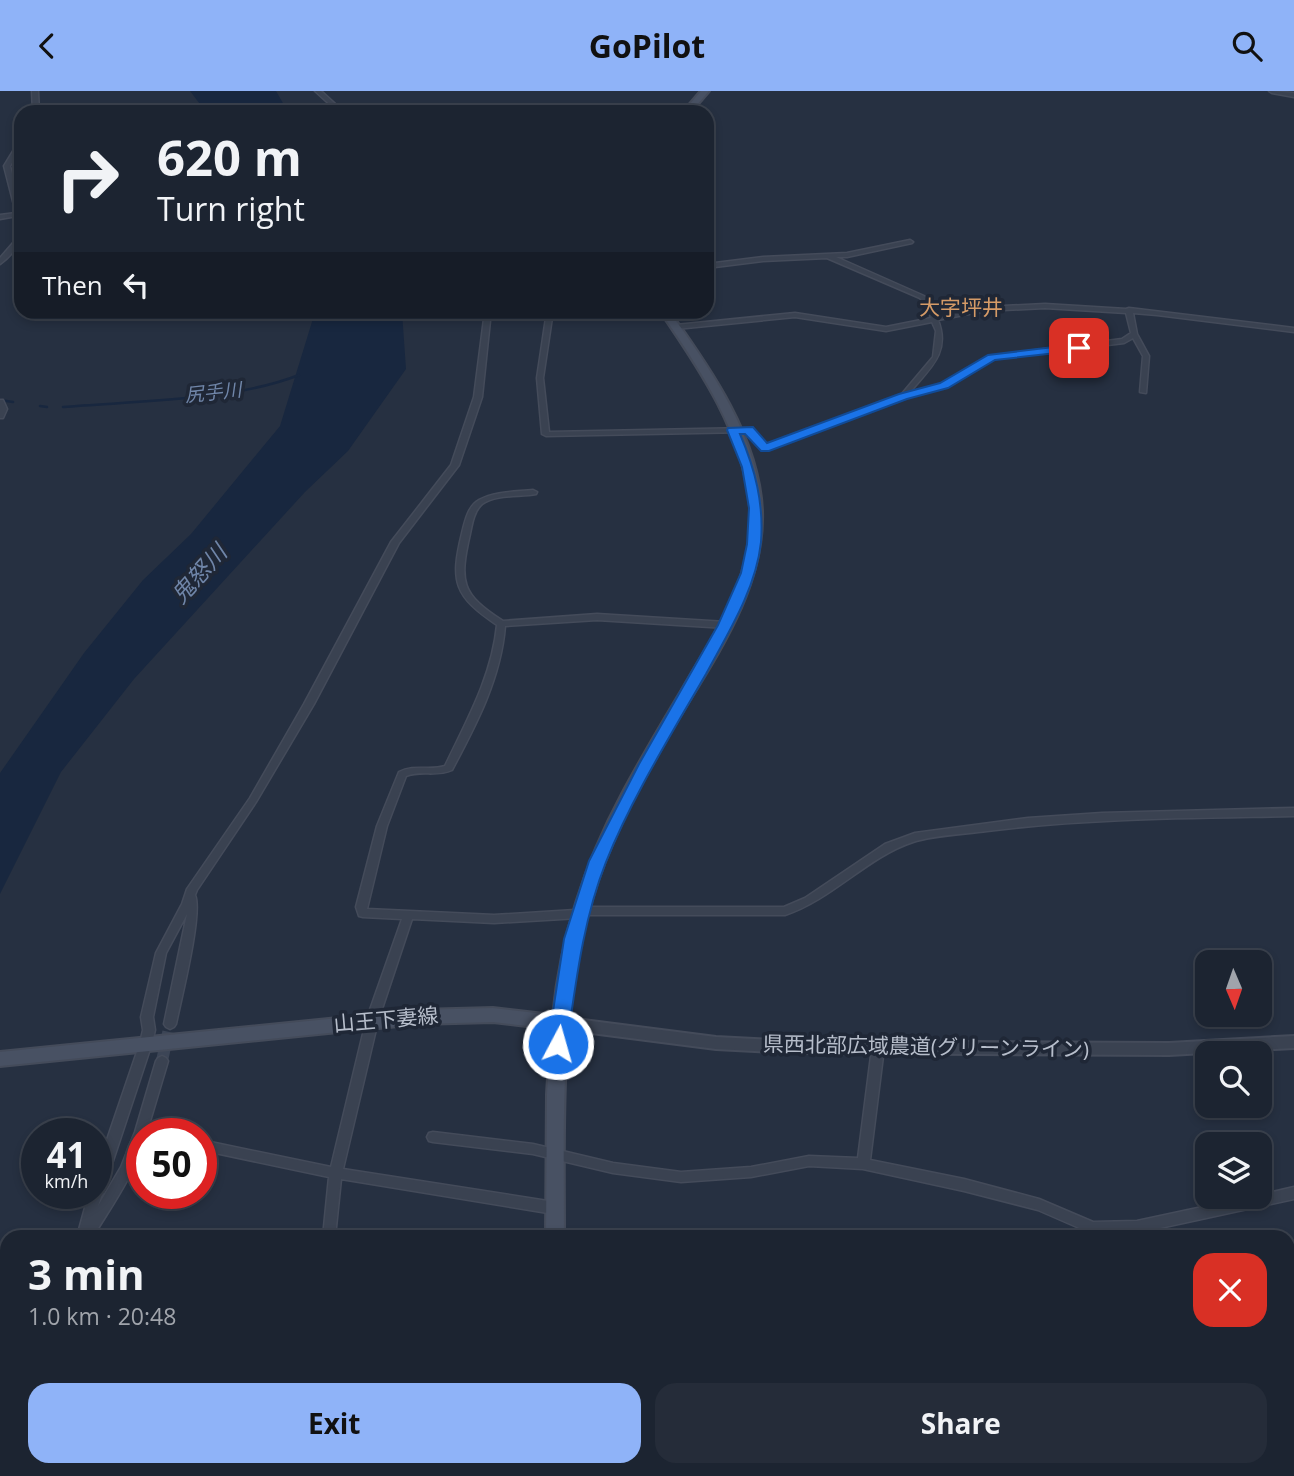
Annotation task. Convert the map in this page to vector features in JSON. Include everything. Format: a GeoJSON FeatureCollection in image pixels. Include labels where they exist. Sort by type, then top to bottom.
{"type":"FeatureCollection","features":[{"type":"Feature","properties":{"kind":"main road"},"geometry":{"type":"LineString","coordinates":[[693,105],[705,91]]}},
{"type":"Feature","properties":{"kind":"main road"},"geometry":{"type":"LineString","coordinates":[[555,1230],[554,1154],[559,1023],[580,913],[611,832],[726,625],[747,573],[755,533],[756,508],[751,476],[733,430],[708,377],[670,319]]}},
{"type":"Feature","properties":{"kind":"main road","name":"山王下妻線"},"geometry":{"type":"LineString","coordinates":[[0,1059],[372,1021],[467,1014],[559,1023]]}},
{"type":"Feature","properties":{"kind":"street"},"geometry":{"type":"LineString","coordinates":[[318,91],[333,105]]}},
{"type":"Feature","properties":{"kind":"street"},"geometry":{"type":"LineString","coordinates":[[1272,91],[1294,95]]}},
{"type":"Feature","properties":{"kind":"street"},"geometry":{"type":"LineString","coordinates":[[14,154],[7,166],[14,194]]}},
{"type":"Feature","properties":{"kind":"street"},"geometry":{"type":"LineString","coordinates":[[714,265],[763,259],[830,257],[910,242]]}},
{"type":"Feature","properties":{"kind":"street"},"geometry":{"type":"LineString","coordinates":[[0,262],[14,246]]}},
{"type":"Feature","properties":{"kind":"street"},"geometry":{"type":"LineString","coordinates":[[830,257],[922,297],[936,318],[939,331],[936,358],[903,396]]}},
{"type":"Feature","properties":{"kind":"street"},"geometry":{"type":"LineString","coordinates":[[676,327],[795,315],[886,329],[1003,307],[1129,310],[1294,330]]}},
{"type":"Feature","properties":{"kind":"street"},"geometry":{"type":"LineString","coordinates":[[1129,310],[1134,334],[1146,356],[1144,392]]}},
{"type":"Feature","properties":{"kind":"street"},"geometry":{"type":"LineString","coordinates":[[112,1144],[146,1043],[149,1030],[147,1017],[161,953],[192,889],[253,800],[309,704],[395,542],[455,465],[478,397],[487,319]]}},
{"type":"Feature","properties":{"kind":"street"},"geometry":{"type":"LineString","coordinates":[[549,319],[540,378],[546,434],[748,430],[765,448],[903,396],[944,386],[992,357],[1101,346],[1124,341],[1134,334]]}},
{"type":"Feature","properties":{"kind":"street"},"geometry":{"type":"LineString","coordinates":[[0,402],[3,409],[0,416]]}},
{"type":"Feature","properties":{"kind":"street"},"geometry":{"type":"LineString","coordinates":[[533,492],[486,500],[478,505],[474,509],[461,552],[458,581],[461,589],[472,602],[501,624],[597,617],[726,625]]}},
{"type":"Feature","properties":{"kind":"street"},"geometry":{"type":"LineString","coordinates":[[501,624],[500,642],[487,685],[449,768],[443,771],[408,770],[402,774],[382,827],[361,907],[363,913],[494,919],[580,913],[785,911],[815,897],[889,847],[915,837],[1102,817],[1294,812]]}},
{"type":"Feature","properties":{"kind":"street"},"geometry":{"type":"LineString","coordinates":[[170,1024],[192,917],[192,889]]}},
{"type":"Feature","properties":{"kind":"street"},"geometry":{"type":"LineString","coordinates":[[330,1230],[335,1173],[372,1021],[408,916]]}},
{"type":"Feature","properties":{"kind":"street","name":"県西北部広域農道(グリーンライン)"},"geometry":{"type":"LineString","coordinates":[[559,1023],[716,1043],[878,1048],[1169,1049],[1294,1042]]}},
{"type":"Feature","properties":{"kind":"street"},"geometry":{"type":"LineString","coordinates":[[863,1164],[878,1048]]}},
{"type":"Feature","properties":{"kind":"street"},"geometry":{"type":"LineString","coordinates":[[149,1118],[162,1061]]}},
{"type":"Feature","properties":{"kind":"street"},"geometry":{"type":"LineString","coordinates":[[433,1137],[533,1149],[613,1168],[681,1177],[751,1172],[808,1161],[863,1164],[964,1185],[1039,1205],[1093,1228],[1136,1227],[1294,1193]]}},
{"type":"Feature","properties":{"kind":"street"},"geometry":{"type":"LineString","coordinates":[[217,1148],[335,1173],[554,1208]]}},
{"type":"Feature","properties":{"kind":"street"},"geometry":{"type":"LineString","coordinates":[[88,1230],[126,1170]]}},
{"type":"Feature","properties":{"kind":"street"},"geometry":{"type":"LineString","coordinates":[[86,1230],[91,1209]]}},
{"type":"Feature","properties":{"kind":"water"},"geometry":{"type":"Polygon","coordinates":[[[190,91],[276,91],[284,105],[201,105],[190,91]]]}},
{"type":"Feature","properties":{"kind":"water","name":"鬼怒川"},"geometry":{"type":"Polygon","coordinates":[[[313,319],[402,319],[406,369],[348,451],[305,492],[134,679],[61,772],[0,894],[0,773],[84,653],[143,580],[191,534],[280,426],[313,319]]]}},
{"type":"Feature","properties":{"kind":"waterway","name":"尻手川"},"geometry":{"type":"LineString","coordinates":[[63,407],[214,395],[273,384],[299,375]]}},
{"type":"Feature","properties":{"kind":"waterway","name":"尻手川"},"geometry":{"type":"LineString","coordinates":[[0,400],[13,402]]}},
{"type":"Feature","properties":{"kind":"waterway","name":"尻手川"},"geometry":{"type":"LineString","coordinates":[[40,406],[47,407]]}},
{"type":"Feature","properties":{"kind":"tunnel"},"geometry":{"type":"LineString","coordinates":[[162,1061],[170,1024]]}},
{"type":"Feature","properties":{"kind":"district","name":"大字坪井"},"geometry":{"type":"Point","coordinates":[961,308]}},
{"type":"Feature","properties":{"kind":"route"},"geometry":{"type":"LineString","coordinates":[[558,1044],[573,939],[598,861],[647,764],[735,608],[747,573],[754,544],[756,508],[751,476],[733,430],[748,430],[765,448],[903,396],[944,386],[992,357],[1079,348]]}}]}
